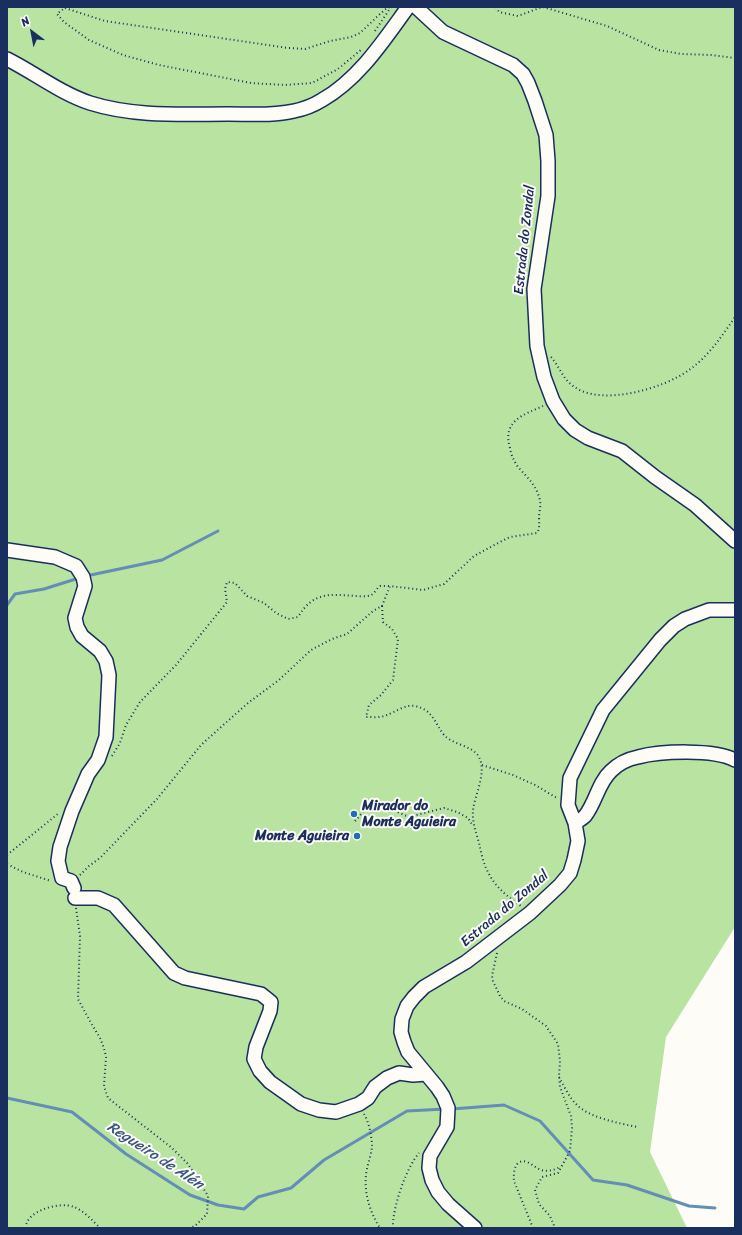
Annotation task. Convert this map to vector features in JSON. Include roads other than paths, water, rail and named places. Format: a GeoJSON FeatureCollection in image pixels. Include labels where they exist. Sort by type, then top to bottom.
{"type":"FeatureCollection","features":[{"type":"Feature","properties":{"kind":"street"},"geometry":{"type":"LineString","coordinates":[[7,59],[66,94],[111,109],[130,112],[193,114],[277,114],[309,107],[323,100],[338,89],[360,68],[387,37],[408,7]]}},
{"type":"Feature","properties":{"kind":"street","name":"Estrada do Zondal"},"geometry":{"type":"LineString","coordinates":[[416,7],[443,32],[513,65],[523,74],[535,101],[546,135],[548,161],[548,196],[534,289],[537,346],[544,377],[553,401],[564,419],[575,430],[588,438],[622,451],[655,477],[695,505],[735,541]]}},
{"type":"Feature","properties":{"kind":"street"},"geometry":{"type":"LineString","coordinates":[[7,550],[55,557],[76,566],[83,577],[84,586],[76,618],[77,627],[82,636],[100,651],[106,661],[109,674],[106,737],[98,760],[88,774],[80,791],[60,847],[58,861],[70,886],[114,905],[174,973],[185,978],[261,994],[271,1002],[270,1011],[256,1047],[254,1059],[260,1071],[270,1082],[301,1104],[319,1110],[336,1112],[359,1104],[368,1098],[375,1087],[387,1078],[399,1073],[413,1075],[426,1074]]}},
{"type":"Feature","properties":{"kind":"street","name":"Estrada do Zondal"},"geometry":{"type":"LineString","coordinates":[[475,1228],[448,1204],[438,1192],[432,1180],[429,1168],[430,1156],[447,1127],[448,1108],[443,1096],[436,1086],[408,1052],[401,1032],[402,1019],[407,1006],[424,987],[466,962],[530,913],[560,885],[570,873],[578,842],[575,823],[568,805],[570,778],[603,710],[660,640],[674,626],[685,619],[709,610],[735,610]]}},
{"type":"Feature","properties":{"kind":"street"},"geometry":{"type":"LineString","coordinates":[[575,823],[584,817],[602,782],[611,771],[624,762],[648,755],[677,753],[717,754],[735,760]]}},
{"type":"Feature","properties":{"kind":"waterway"},"geometry":{"type":"LineString","coordinates":[[86,576],[162,560],[218,531]]}},
{"type":"Feature","properties":{"kind":"waterway"},"geometry":{"type":"LineString","coordinates":[[7,605],[15,594],[44,589],[79,578]]}},
{"type":"Feature","properties":{"kind":"waterway","name":"Regueiro de Alén"},"geometry":{"type":"LineString","coordinates":[[7,1098],[72,1112],[126,1154],[190,1195],[218,1205],[244,1209],[258,1197],[291,1188],[324,1160],[407,1111],[445,1109]]}},
{"type":"Feature","properties":{"kind":"waterway","name":"Regueiro de Alén"},"geometry":{"type":"LineString","coordinates":[[452,1109],[504,1105],[540,1121],[593,1180],[627,1185],[689,1206],[715,1208]]}},
{"type":"Feature","properties":{"kind":"place","name":"Mirador do Monte Aguieira"},"geometry":{"type":"Point","coordinates":[354,814]}},
{"type":"Feature","properties":{"kind":"place","name":"Monte Aguieira"},"geometry":{"type":"Point","coordinates":[357,836]}}]}
